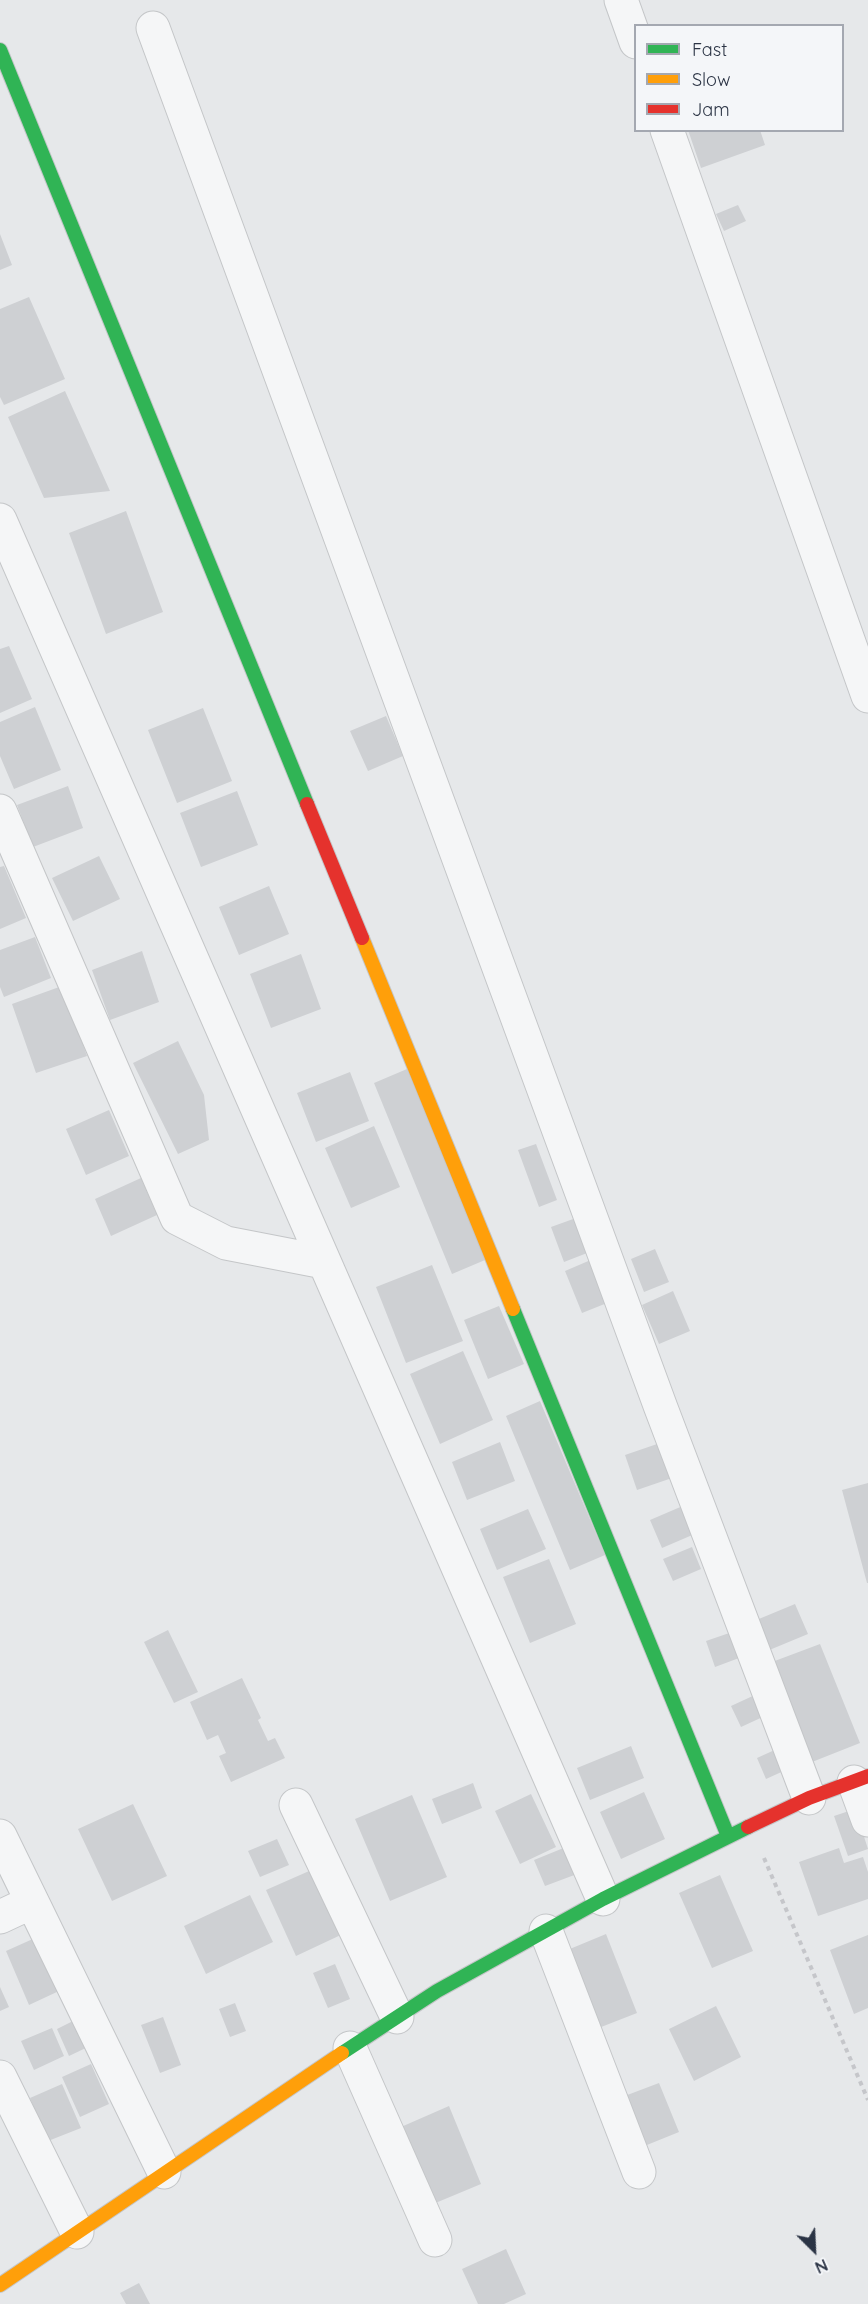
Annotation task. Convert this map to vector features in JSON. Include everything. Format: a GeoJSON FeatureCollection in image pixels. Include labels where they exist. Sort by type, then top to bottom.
{"type":"FeatureCollection","features":[{"type":"Feature","properties":{"kind":"street"},"geometry":{"type":"LineString","coordinates":[[621,0],[634,36]]}},
{"type":"Feature","properties":{"kind":"street"},"geometry":{"type":"LineString","coordinates":[[153,28],[644,1363],[809,1798]]}},
{"type":"Feature","properties":{"kind":"street"},"geometry":{"type":"LineString","coordinates":[[0,50],[728,1836]]}},
{"type":"Feature","properties":{"kind":"street"},"geometry":{"type":"LineString","coordinates":[[668,132],[868,696]]}},
{"type":"Feature","properties":{"kind":"street"},"geometry":{"type":"LineString","coordinates":[[0,520],[603,1899]]}},
{"type":"Feature","properties":{"kind":"street"},"geometry":{"type":"LineString","coordinates":[[0,811],[177,1218],[226,1243],[324,1262]]}},
{"type":"Feature","properties":{"kind":"street"},"geometry":{"type":"LineString","coordinates":[[0,2285],[164,2172],[437,1991],[603,1899],[809,1798],[861,1779],[868,1820]]}},
{"type":"Feature","properties":{"kind":"street"},"geometry":{"type":"LineString","coordinates":[[296,1805],[397,2017]]}},
{"type":"Feature","properties":{"kind":"street"},"geometry":{"type":"LineString","coordinates":[[0,1836],[164,2172]]}},
{"type":"Feature","properties":{"kind":"street"},"geometry":{"type":"LineString","coordinates":[[0,1917],[33,1902]]}},
{"type":"Feature","properties":{"kind":"street"},"geometry":{"type":"LineString","coordinates":[[546,1930],[639,2172]]}},
{"type":"Feature","properties":{"kind":"street"},"geometry":{"type":"LineString","coordinates":[[350,2048],[435,2240]]}},
{"type":"Feature","properties":{"kind":"street"},"geometry":{"type":"LineString","coordinates":[[0,2077],[77,2232]]}},
{"type":"Feature","properties":{"kind":"path"},"geometry":{"type":"LineString","coordinates":[[750,1826],[868,2100]]}},
{"type":"Feature","properties":{"kind":"building"},"geometry":{"type":"Polygon","coordinates":[[[689,132],[761,132],[765,145],[701,168],[689,132]]]}},
{"type":"Feature","properties":{"kind":"building"},"geometry":{"type":"Polygon","coordinates":[[[738,205],[746,221],[724,231],[716,214],[738,205]]]}},
{"type":"Feature","properties":{"kind":"building"},"geometry":{"type":"Polygon","coordinates":[[[0,234],[12,265],[0,270],[0,234]]]}},
{"type":"Feature","properties":{"kind":"building"},"geometry":{"type":"Polygon","coordinates":[[[29,297],[65,379],[4,405],[0,397],[0,309],[29,297]]]}},
{"type":"Feature","properties":{"kind":"building"},"geometry":{"type":"Polygon","coordinates":[[[65,391],[110,491],[44,498],[8,417],[65,391]]]}},
{"type":"Feature","properties":{"kind":"building"},"geometry":{"type":"Polygon","coordinates":[[[126,511],[163,612],[106,634],[69,533],[126,511]]]}},
{"type":"Feature","properties":{"kind":"building"},"geometry":{"type":"Polygon","coordinates":[[[9,646],[32,699],[0,713],[0,649],[9,646]]]}},
{"type":"Feature","properties":{"kind":"building"},"geometry":{"type":"Polygon","coordinates":[[[35,707],[61,770],[14,789],[0,756],[0,722],[35,707]]]}},
{"type":"Feature","properties":{"kind":"building"},"geometry":{"type":"Polygon","coordinates":[[[203,708],[232,781],[177,803],[148,730],[203,708]]]}},
{"type":"Feature","properties":{"kind":"building"},"geometry":{"type":"Polygon","coordinates":[[[386,716],[403,756],[368,771],[350,731],[386,716]]]}},
{"type":"Feature","properties":{"kind":"building"},"geometry":{"type":"Polygon","coordinates":[[[68,786],[83,828],[33,847],[17,805],[68,786]]]}},
{"type":"Feature","properties":{"kind":"building"},"geometry":{"type":"Polygon","coordinates":[[[237,791],[258,845],[201,867],[180,813],[237,791]]]}},
{"type":"Feature","properties":{"kind":"building"},"geometry":{"type":"Polygon","coordinates":[[[99,856],[120,899],[73,921],[52,878],[99,856]]]}},
{"type":"Feature","properties":{"kind":"building"},"geometry":{"type":"Polygon","coordinates":[[[4,866],[26,918],[0,929],[0,867],[4,866]]]}},
{"type":"Feature","properties":{"kind":"building"},"geometry":{"type":"Polygon","coordinates":[[[269,886],[289,934],[239,955],[219,907],[269,886]]]}},
{"type":"Feature","properties":{"kind":"building"},"geometry":{"type":"Polygon","coordinates":[[[35,937],[51,978],[4,997],[0,987],[0,950],[35,937]]]}},
{"type":"Feature","properties":{"kind":"building"},"geometry":{"type":"Polygon","coordinates":[[[142,951],[159,1002],[110,1020],[92,970],[142,951]]]}},
{"type":"Feature","properties":{"kind":"building"},"geometry":{"type":"Polygon","coordinates":[[[301,954],[321,1009],[271,1028],[250,974],[301,954]]]}},
{"type":"Feature","properties":{"kind":"building"},"geometry":{"type":"Polygon","coordinates":[[[62,986],[87,1056],[36,1073],[12,1004],[62,986]]]}},
{"type":"Feature","properties":{"kind":"building"},"geometry":{"type":"Polygon","coordinates":[[[178,1041],[204,1095],[209,1140],[178,1154],[133,1063],[178,1041]]]}},
{"type":"Feature","properties":{"kind":"building"},"geometry":{"type":"Polygon","coordinates":[[[407,1069],[485,1260],[452,1274],[374,1083],[407,1069]]]}},
{"type":"Feature","properties":{"kind":"building"},"geometry":{"type":"Polygon","coordinates":[[[350,1072],[369,1121],[316,1142],[297,1093],[350,1072]]]}},
{"type":"Feature","properties":{"kind":"building"},"geometry":{"type":"Polygon","coordinates":[[[109,1110],[129,1156],[86,1175],[66,1129],[109,1110]]]}},
{"type":"Feature","properties":{"kind":"building"},"geometry":{"type":"Polygon","coordinates":[[[374,1126],[400,1187],[351,1208],[325,1148],[374,1126]]]}},
{"type":"Feature","properties":{"kind":"building"},"geometry":{"type":"Polygon","coordinates":[[[536,1144],[557,1200],[539,1207],[518,1150],[536,1144]]]}},
{"type":"Feature","properties":{"kind":"building"},"geometry":{"type":"Polygon","coordinates":[[[141,1178],[157,1215],[111,1236],[95,1199],[141,1178]]]}},
{"type":"Feature","properties":{"kind":"building"},"geometry":{"type":"Polygon","coordinates":[[[587,1214],[600,1248],[564,1262],[551,1227],[587,1214]]]}},
{"type":"Feature","properties":{"kind":"building"},"geometry":{"type":"Polygon","coordinates":[[[655,1249],[669,1282],[644,1292],[631,1259],[655,1249]]]}},
{"type":"Feature","properties":{"kind":"building"},"geometry":{"type":"Polygon","coordinates":[[[600,1256],[617,1299],[582,1313],[565,1271],[600,1256]]]}},
{"type":"Feature","properties":{"kind":"building"},"geometry":{"type":"Polygon","coordinates":[[[432,1265],[463,1341],[406,1363],[376,1287],[432,1265]]]}},
{"type":"Feature","properties":{"kind":"building"},"geometry":{"type":"Polygon","coordinates":[[[673,1291],[690,1331],[659,1344],[642,1305],[673,1291]]]}},
{"type":"Feature","properties":{"kind":"building"},"geometry":{"type":"Polygon","coordinates":[[[499,1306],[524,1364],[488,1379],[464,1320],[499,1306]]]}},
{"type":"Feature","properties":{"kind":"building"},"geometry":{"type":"Polygon","coordinates":[[[463,1351],[493,1420],[440,1444],[410,1374],[463,1351]]]}},
{"type":"Feature","properties":{"kind":"building"},"geometry":{"type":"Polygon","coordinates":[[[540,1401],[605,1555],[570,1570],[506,1416],[540,1401]]]}},
{"type":"Feature","properties":{"kind":"building"},"geometry":{"type":"Polygon","coordinates":[[[500,1442],[515,1481],[467,1500],[452,1462],[500,1442]]]}},
{"type":"Feature","properties":{"kind":"building"},"geometry":{"type":"Polygon","coordinates":[[[660,1443],[672,1478],[637,1490],[625,1455],[660,1443]]]}},
{"type":"Feature","properties":{"kind":"building"},"geometry":{"type":"Polygon","coordinates":[[[868,1483],[868,1583],[867,1583],[842,1490],[868,1483]]]}},
{"type":"Feature","properties":{"kind":"building"},"geometry":{"type":"Polygon","coordinates":[[[685,1505],[697,1533],[662,1548],[650,1520],[685,1505]]]}},
{"type":"Feature","properties":{"kind":"building"},"geometry":{"type":"Polygon","coordinates":[[[528,1509],[546,1549],[497,1570],[480,1529],[528,1509]]]}},
{"type":"Feature","properties":{"kind":"building"},"geometry":{"type":"Polygon","coordinates":[[[692,1547],[701,1569],[673,1581],[663,1559],[692,1547]]]}},
{"type":"Feature","properties":{"kind":"building"},"geometry":{"type":"Polygon","coordinates":[[[549,1559],[576,1624],[530,1643],[503,1577],[549,1559]]]}},
{"type":"Feature","properties":{"kind":"building"},"geometry":{"type":"Polygon","coordinates":[[[795,1604],[808,1634],[767,1651],[754,1621],[795,1604]]]}},
{"type":"Feature","properties":{"kind":"building"},"geometry":{"type":"Polygon","coordinates":[[[168,1630],[198,1692],[174,1703],[144,1642],[168,1630]]]}},
{"type":"Feature","properties":{"kind":"building"},"geometry":{"type":"Polygon","coordinates":[[[738,1630],[747,1655],[715,1667],[706,1641],[738,1630]]]}},
{"type":"Feature","properties":{"kind":"building"},"geometry":{"type":"Polygon","coordinates":[[[820,1644],[860,1743],[812,1762],[772,1662],[820,1644]]]}},
{"type":"Feature","properties":{"kind":"building"},"geometry":{"type":"Polygon","coordinates":[[[242,1678],[261,1718],[258,1720],[268,1741],[275,1738],[285,1758],[231,1782],[219,1756],[226,1753],[218,1735],[207,1740],[190,1702],[242,1678]]]}},
{"type":"Feature","properties":{"kind":"building"},"geometry":{"type":"Polygon","coordinates":[[[757,1694],[767,1715],[741,1727],[731,1706],[757,1694]]]}},
{"type":"Feature","properties":{"kind":"building"},"geometry":{"type":"Polygon","coordinates":[[[631,1746],[644,1778],[590,1800],[577,1768],[631,1746]]]}},
{"type":"Feature","properties":{"kind":"building"},"geometry":{"type":"Polygon","coordinates":[[[779,1748],[788,1769],[766,1779],[757,1758],[779,1748]]]}},
{"type":"Feature","properties":{"kind":"building"},"geometry":{"type":"Polygon","coordinates":[[[473,1783],[482,1808],[442,1824],[432,1799],[473,1783]]]}},
{"type":"Feature","properties":{"kind":"building"},"geometry":{"type":"Polygon","coordinates":[[[644,1792],[665,1839],[621,1859],[600,1812],[644,1792]]]}},
{"type":"Feature","properties":{"kind":"building"},"geometry":{"type":"Polygon","coordinates":[[[531,1794],[556,1847],[520,1864],[495,1811],[531,1794]]]}},
{"type":"Feature","properties":{"kind":"building"},"geometry":{"type":"Polygon","coordinates":[[[412,1795],[447,1877],[390,1901],[355,1819],[412,1795]]]}},
{"type":"Feature","properties":{"kind":"building"},"geometry":{"type":"Polygon","coordinates":[[[133,1804],[167,1876],[112,1901],[78,1829],[133,1804]]]}},
{"type":"Feature","properties":{"kind":"building"},"geometry":{"type":"Polygon","coordinates":[[[855,1809],[868,1849],[848,1856],[834,1816],[855,1809]]]}},
{"type":"Feature","properties":{"kind":"building"},"geometry":{"type":"Polygon","coordinates":[[[277,1839],[289,1865],[260,1877],[248,1851],[277,1839]]]}},
{"type":"Feature","properties":{"kind":"building"},"geometry":{"type":"Polygon","coordinates":[[[566,1847],[577,1874],[545,1886],[534,1860],[566,1847]]]}},
{"type":"Feature","properties":{"kind":"building"},"geometry":{"type":"Polygon","coordinates":[[[839,1848],[844,1863],[863,1857],[868,1872],[868,1899],[818,1916],[799,1862],[839,1848]]]}},
{"type":"Feature","properties":{"kind":"building"},"geometry":{"type":"Polygon","coordinates":[[[316,1868],[345,1933],[296,1956],[266,1890],[316,1868]]]}},
{"type":"Feature","properties":{"kind":"building"},"geometry":{"type":"Polygon","coordinates":[[[720,1875],[753,1951],[712,1968],[679,1893],[720,1875]]]}},
{"type":"Feature","properties":{"kind":"building"},"geometry":{"type":"Polygon","coordinates":[[[250,1895],[273,1942],[206,1974],[184,1926],[250,1895]]]}},
{"type":"Feature","properties":{"kind":"building"},"geometry":{"type":"Polygon","coordinates":[[[606,1934],[637,2013],[596,2029],[565,1951],[606,1934]]]}},
{"type":"Feature","properties":{"kind":"building"},"geometry":{"type":"Polygon","coordinates":[[[868,1935],[868,2008],[854,2014],[830,1950],[868,1935]]]}},
{"type":"Feature","properties":{"kind":"building"},"geometry":{"type":"Polygon","coordinates":[[[35,1938],[59,1991],[29,2005],[6,1951],[35,1938]]]}},
{"type":"Feature","properties":{"kind":"building"},"geometry":{"type":"Polygon","coordinates":[[[335,1964],[350,1999],[328,2008],[313,1973],[335,1964]]]}},
{"type":"Feature","properties":{"kind":"building"},"geometry":{"type":"Polygon","coordinates":[[[0,1987],[9,2007],[0,2011],[0,1987]]]}},
{"type":"Feature","properties":{"kind":"building"},"geometry":{"type":"Polygon","coordinates":[[[235,2003],[246,2031],[230,2037],[219,2009],[235,2003]]]}},
{"type":"Feature","properties":{"kind":"building"},"geometry":{"type":"Polygon","coordinates":[[[716,2006],[741,2057],[694,2081],[669,2029],[716,2006]]]}},
{"type":"Feature","properties":{"kind":"building"},"geometry":{"type":"Polygon","coordinates":[[[163,2017],[181,2065],[160,2073],[141,2025],[163,2017]]]}},
{"type":"Feature","properties":{"kind":"building"},"geometry":{"type":"Polygon","coordinates":[[[79,2018],[92,2045],[69,2056],[57,2029],[79,2018]]]}},
{"type":"Feature","properties":{"kind":"building"},"geometry":{"type":"Polygon","coordinates":[[[52,2028],[64,2056],[34,2070],[21,2041],[52,2028]]]}},
{"type":"Feature","properties":{"kind":"building"},"geometry":{"type":"Polygon","coordinates":[[[91,2064],[109,2104],[80,2117],[62,2077],[91,2064]]]}},
{"type":"Feature","properties":{"kind":"building"},"geometry":{"type":"Polygon","coordinates":[[[659,2083],[679,2132],[642,2147],[622,2097],[659,2083]]]}},
{"type":"Feature","properties":{"kind":"building"},"geometry":{"type":"Polygon","coordinates":[[[62,2084],[81,2128],[48,2141],[30,2098],[62,2084]]]}},
{"type":"Feature","properties":{"kind":"building"},"geometry":{"type":"Polygon","coordinates":[[[449,2106],[481,2184],[433,2204],[401,2127],[449,2106]]]}},
{"type":"Feature","properties":{"kind":"building"},"geometry":{"type":"Polygon","coordinates":[[[506,2249],[526,2294],[504,2304],[478,2304],[462,2269],[506,2249]]]}},
{"type":"Feature","properties":{"kind":"building"},"geometry":{"type":"Polygon","coordinates":[[[139,2283],[150,2304],[126,2304],[120,2293],[139,2283]]]}},
{"type":"Feature","properties":{"kind":"traffic: fast"},"geometry":{"type":"LineString","coordinates":[[0,50],[307,804]]}},
{"type":"Feature","properties":{"kind":"traffic: fast"},"geometry":{"type":"LineString","coordinates":[[513,1309],[728,1836]]}},
{"type":"Feature","properties":{"kind":"traffic: fast"},"geometry":{"type":"LineString","coordinates":[[342,2053],[437,1991],[603,1899],[748,1827]]}},
{"type":"Feature","properties":{"kind":"traffic: slow"},"geometry":{"type":"LineString","coordinates":[[362,938],[513,1309]]}},
{"type":"Feature","properties":{"kind":"traffic: slow"},"geometry":{"type":"LineString","coordinates":[[0,2285],[342,2053]]}},
{"type":"Feature","properties":{"kind":"traffic: jam"},"geometry":{"type":"LineString","coordinates":[[307,804],[362,938]]}},
{"type":"Feature","properties":{"kind":"traffic: jam"},"geometry":{"type":"LineString","coordinates":[[748,1827],[809,1798],[868,1776]]}}]}
